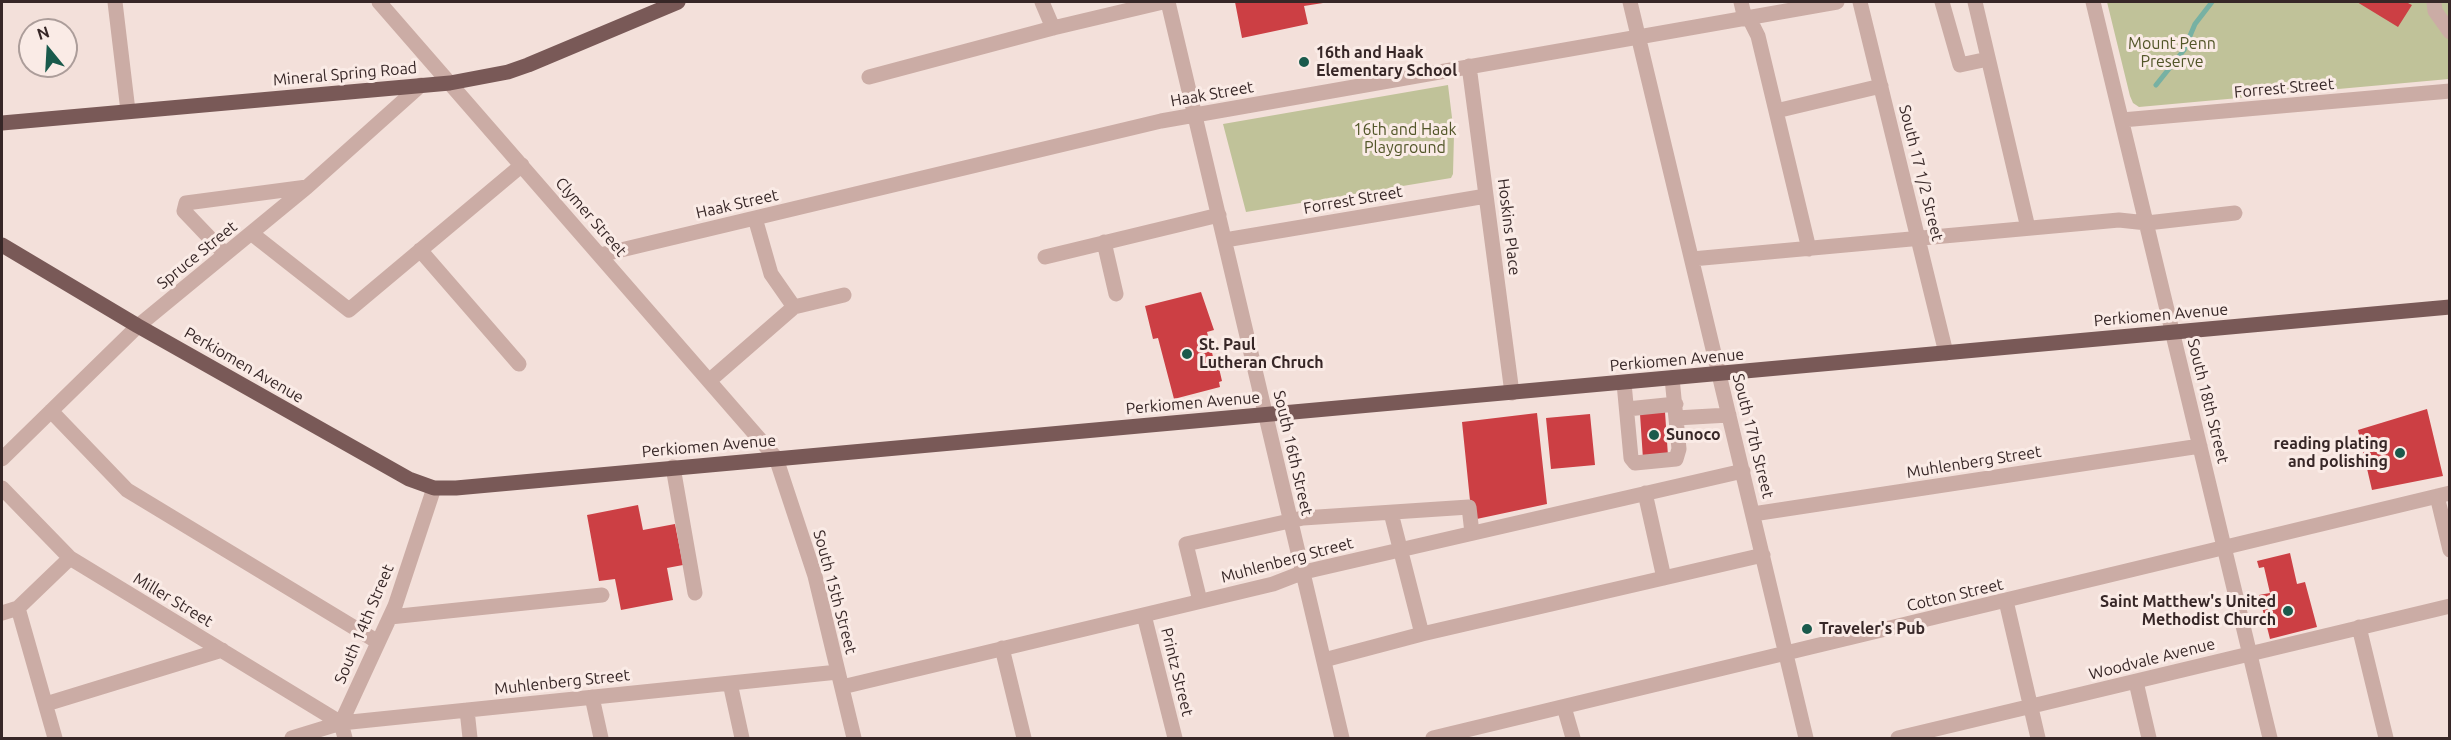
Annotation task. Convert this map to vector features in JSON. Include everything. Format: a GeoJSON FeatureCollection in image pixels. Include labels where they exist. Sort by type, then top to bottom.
{"type":"FeatureCollection","features":[{"type":"Feature","properties":{"kind":"main road","name":"Mineral Spring Road"},"geometry":{"type":"LineString","coordinates":[[2,123],[450,83],[508,72],[528,65],[678,2]]}},
{"type":"Feature","properties":{"kind":"main road","name":"Perkiomen Avenue"},"geometry":{"type":"LineString","coordinates":[[2,246],[138,326],[409,479],[434,488],[456,488],[2450,307]]}},
{"type":"Feature","properties":{"kind":"street"},"geometry":{"type":"LineString","coordinates":[[115,2],[128,111]]}},
{"type":"Feature","properties":{"kind":"street","name":"Clymer Street"},"geometry":{"type":"LineString","coordinates":[[379,2],[776,458]]}},
{"type":"Feature","properties":{"kind":"street"},"geometry":{"type":"LineString","coordinates":[[1042,2],[1053,28]]}},
{"type":"Feature","properties":{"kind":"street"},"geometry":{"type":"LineString","coordinates":[[869,77],[1053,28],[1163,2]]}},
{"type":"Feature","properties":{"kind":"street","name":"South 16th Street"},"geometry":{"type":"LineString","coordinates":[[1168,2],[1342,738]]}},
{"type":"Feature","properties":{"kind":"street","name":"South 17th Street"},"geometry":{"type":"LineString","coordinates":[[1630,2],[1806,738]]}},
{"type":"Feature","properties":{"kind":"street"},"geometry":{"type":"LineString","coordinates":[[1741,2],[1758,36],[1809,249]]}},
{"type":"Feature","properties":{"kind":"street","name":"Haak Street"},"geometry":{"type":"LineString","coordinates":[[600,255],[1161,121],[1837,2]]}},
{"type":"Feature","properties":{"kind":"street","name":"South 17 1/2 Street"},"geometry":{"type":"LineString","coordinates":[[1860,2],[1946,353]]}},
{"type":"Feature","properties":{"kind":"street"},"geometry":{"type":"LineString","coordinates":[[1942,2],[1960,65],[1988,59]]}},
{"type":"Feature","properties":{"kind":"street"},"geometry":{"type":"LineString","coordinates":[[1975,2],[2028,228]]}},
{"type":"Feature","properties":{"kind":"street","name":"South 18th Street"},"geometry":{"type":"LineString","coordinates":[[2093,2],[2270,738]]}},
{"type":"Feature","properties":{"kind":"street"},"geometry":{"type":"LineString","coordinates":[[2434,2],[2434,11],[2450,32]]}},
{"type":"Feature","properties":{"kind":"street","name":"Hoskins Place"},"geometry":{"type":"LineString","coordinates":[[1469,66],[1512,393]]}},
{"type":"Feature","properties":{"kind":"street","name":"Spruce Street"},"geometry":{"type":"LineString","coordinates":[[2,459],[138,326],[307,187],[421,85]]}},
{"type":"Feature","properties":{"kind":"street"},"geometry":{"type":"LineString","coordinates":[[1776,111],[1881,86]]}},
{"type":"Feature","properties":{"kind":"street","name":"Forrest Street"},"geometry":{"type":"LineString","coordinates":[[2122,120],[2450,91]]}},
{"type":"Feature","properties":{"kind":"street"},"geometry":{"type":"LineString","coordinates":[[252,233],[349,310],[522,165]]}},
{"type":"Feature","properties":{"kind":"street"},"geometry":{"type":"LineString","coordinates":[[225,255],[184,212],[186,203],[307,187]]}},
{"type":"Feature","properties":{"kind":"street","name":"Forrest Street"},"geometry":{"type":"LineString","coordinates":[[1225,240],[1486,196]]}},
{"type":"Feature","properties":{"kind":"street"},"geometry":{"type":"LineString","coordinates":[[1692,259],[2119,220],[2147,223],[2235,213]]}},
{"type":"Feature","properties":{"kind":"street"},"geometry":{"type":"LineString","coordinates":[[1045,257],[1219,215]]}},
{"type":"Feature","properties":{"kind":"street"},"geometry":{"type":"LineString","coordinates":[[755,218],[771,274],[794,306]]}},
{"type":"Feature","properties":{"kind":"street"},"geometry":{"type":"LineString","coordinates":[[1104,242],[1116,294]]}},
{"type":"Feature","properties":{"kind":"street"},"geometry":{"type":"LineString","coordinates":[[420,250],[519,364]]}},
{"type":"Feature","properties":{"kind":"street"},"geometry":{"type":"LineString","coordinates":[[709,381],[794,306],[844,295]]}},
{"type":"Feature","properties":{"kind":"street"},"geometry":{"type":"LineString","coordinates":[[1624,383],[1632,458],[1635,463],[1676,459],[1679,449],[1672,378]]}},
{"type":"Feature","properties":{"kind":"street"},"geometry":{"type":"LineString","coordinates":[[1627,409],[1729,415]]}},
{"type":"Feature","properties":{"kind":"street"},"geometry":{"type":"LineString","coordinates":[[51,411],[128,490],[378,642]]}},
{"type":"Feature","properties":{"kind":"street","name":"Muhlenberg Street"},"geometry":{"type":"LineString","coordinates":[[1753,514],[2200,446]]}},
{"type":"Feature","properties":{"kind":"street","name":"South 15th Street"},"geometry":{"type":"LineString","coordinates":[[776,458],[815,576],[854,738]]}},
{"type":"Feature","properties":{"kind":"street"},"geometry":{"type":"LineString","coordinates":[[673,467],[695,593]]}},
{"type":"Feature","properties":{"kind":"street","name":"Muhlenberg Street"},"geometry":{"type":"LineString","coordinates":[[292,738],[467,710],[730,683],[840,680],[1002,648],[1274,584],[1304,572],[1743,471]]}},
{"type":"Feature","properties":{"kind":"street","name":"South 14th Street"},"geometry":{"type":"LineString","coordinates":[[343,731],[390,617],[434,488]]}},
{"type":"Feature","properties":{"kind":"street","name":"Miller Street"},"geometry":{"type":"LineString","coordinates":[[2,489],[70,558],[222,651],[343,731]]}},
{"type":"Feature","properties":{"kind":"street"},"geometry":{"type":"LineString","coordinates":[[1645,494],[1665,578]]}},
{"type":"Feature","properties":{"kind":"street"},"geometry":{"type":"LineString","coordinates":[[2443,495],[2450,550]]}},
{"type":"Feature","properties":{"kind":"street","name":"Cotton Street"},"geometry":{"type":"LineString","coordinates":[[1433,738],[2443,495]]}},
{"type":"Feature","properties":{"kind":"street"},"geometry":{"type":"LineString","coordinates":[[1200,601],[1186,544],[1291,520],[1469,507],[1472,533]]}},
{"type":"Feature","properties":{"kind":"street"},"geometry":{"type":"LineString","coordinates":[[1391,513],[1422,634]]}},
{"type":"Feature","properties":{"kind":"street"},"geometry":{"type":"LineString","coordinates":[[1324,660],[1422,634],[1763,555]]}},
{"type":"Feature","properties":{"kind":"street"},"geometry":{"type":"LineString","coordinates":[[2,613],[18,608],[70,558]]}},
{"type":"Feature","properties":{"kind":"street"},"geometry":{"type":"LineString","coordinates":[[390,617],[602,595]]}},
{"type":"Feature","properties":{"kind":"street"},"geometry":{"type":"LineString","coordinates":[[2006,601],[2038,738]]}},
{"type":"Feature","properties":{"kind":"street","name":"Woodvale Avenue"},"geometry":{"type":"LineString","coordinates":[[1898,738],[1926,735],[2030,707],[2450,606]]}},
{"type":"Feature","properties":{"kind":"street"},"geometry":{"type":"LineString","coordinates":[[18,608],[56,738]]}},
{"type":"Feature","properties":{"kind":"street","name":"Printz Street"},"geometry":{"type":"LineString","coordinates":[[1144,615],[1175,738]]}},
{"type":"Feature","properties":{"kind":"street"},"geometry":{"type":"LineString","coordinates":[[2360,627],[2386,738]]}},
{"type":"Feature","properties":{"kind":"street"},"geometry":{"type":"LineString","coordinates":[[1002,648],[1024,738]]}},
{"type":"Feature","properties":{"kind":"street"},"geometry":{"type":"LineString","coordinates":[[46,704],[222,651]]}},
{"type":"Feature","properties":{"kind":"street"},"geometry":{"type":"LineString","coordinates":[[2136,681],[2149,738]]}},
{"type":"Feature","properties":{"kind":"street"},"geometry":{"type":"LineString","coordinates":[[730,683],[742,738]]}},
{"type":"Feature","properties":{"kind":"street"},"geometry":{"type":"LineString","coordinates":[[592,697],[601,738]]}},
{"type":"Feature","properties":{"kind":"street"},"geometry":{"type":"LineString","coordinates":[[1564,707],[1573,738]]}},
{"type":"Feature","properties":{"kind":"street"},"geometry":{"type":"LineString","coordinates":[[467,710],[470,738]]}},
{"type":"Feature","properties":{"kind":"green space","name":"Mount Penn Preserve"},"geometry":{"type":"Polygon","coordinates":[[[2107,2],[2449,2],[2449,79],[2139,107],[2133,103],[2130,96],[2107,2]]]}},
{"type":"Feature","properties":{"kind":"green space","name":"16th and Haak Playground"},"geometry":{"type":"Polygon","coordinates":[[[1448,85],[1454,134],[1451,178],[1246,212],[1223,124],[1448,85]]]}},
{"type":"Feature","properties":{"kind":"building"},"geometry":{"type":"Polygon","coordinates":[[[1235,2],[1323,3],[1304,6],[1308,24],[1242,38],[1235,2]]]}},
{"type":"Feature","properties":{"kind":"building"},"geometry":{"type":"Polygon","coordinates":[[[2357,2],[2406,2],[2412,5],[2398,27],[2357,2]]]}},
{"type":"Feature","properties":{"kind":"building","name":"St. Paul Lutheran Chruch"},"geometry":{"type":"Polygon","coordinates":[[[1201,292],[1214,330],[1207,332],[1216,369],[1219,368],[1222,381],[1219,382],[1220,387],[1174,399],[1158,338],[1153,339],[1145,306],[1201,292]]]}},
{"type":"Feature","properties":{"kind":"building","name":"reading plating and polishing"},"geometry":{"type":"Polygon","coordinates":[[[2427,409],[2443,476],[2372,490],[2358,430],[2427,409]]]}},
{"type":"Feature","properties":{"kind":"building","name":"Sunoco"},"geometry":{"type":"Polygon","coordinates":[[[1665,412],[1668,456],[1643,459],[1640,414],[1665,412]]]}},
{"type":"Feature","properties":{"kind":"building"},"geometry":{"type":"Polygon","coordinates":[[[1537,413],[1547,504],[1472,520],[1462,422],[1537,413]]]}},
{"type":"Feature","properties":{"kind":"building"},"geometry":{"type":"Polygon","coordinates":[[[1590,414],[1595,465],[1551,469],[1546,418],[1590,414]]]}},
{"type":"Feature","properties":{"kind":"building"},"geometry":{"type":"Polygon","coordinates":[[[638,505],[643,530],[675,524],[683,565],[667,568],[673,600],[621,610],[615,579],[599,581],[587,515],[638,505]]]}},
{"type":"Feature","properties":{"kind":"building","name":"Saint Matthew's United Methodist Church"},"geometry":{"type":"Polygon","coordinates":[[[2290,553],[2297,584],[2305,582],[2317,627],[2270,639],[2259,595],[2270,593],[2264,567],[2259,568],[2257,561],[2290,553]]]}},
{"type":"Feature","properties":{"kind":"waterway"},"geometry":{"type":"LineString","coordinates":[[2156,85],[2184,50],[2195,24],[2212,2]]}},
{"type":"Feature","properties":{"kind":"place","name":"16th and Haak Elementary School"},"geometry":{"type":"Point","coordinates":[1304,62]}},
{"type":"Feature","properties":{"kind":"place","name":"St. Paul Lutheran Chruch"},"geometry":{"type":"Point","coordinates":[1187,354]}},
{"type":"Feature","properties":{"kind":"place","name":"Sunoco"},"geometry":{"type":"Point","coordinates":[1654,435]}},
{"type":"Feature","properties":{"kind":"place","name":"reading plating and polishing"},"geometry":{"type":"Point","coordinates":[2400,453]}},
{"type":"Feature","properties":{"kind":"place","name":"Saint Matthew's United Methodist Church"},"geometry":{"type":"Point","coordinates":[2288,611]}},
{"type":"Feature","properties":{"kind":"place","name":"Traveler's Pub"},"geometry":{"type":"Point","coordinates":[1807,629]}}]}
